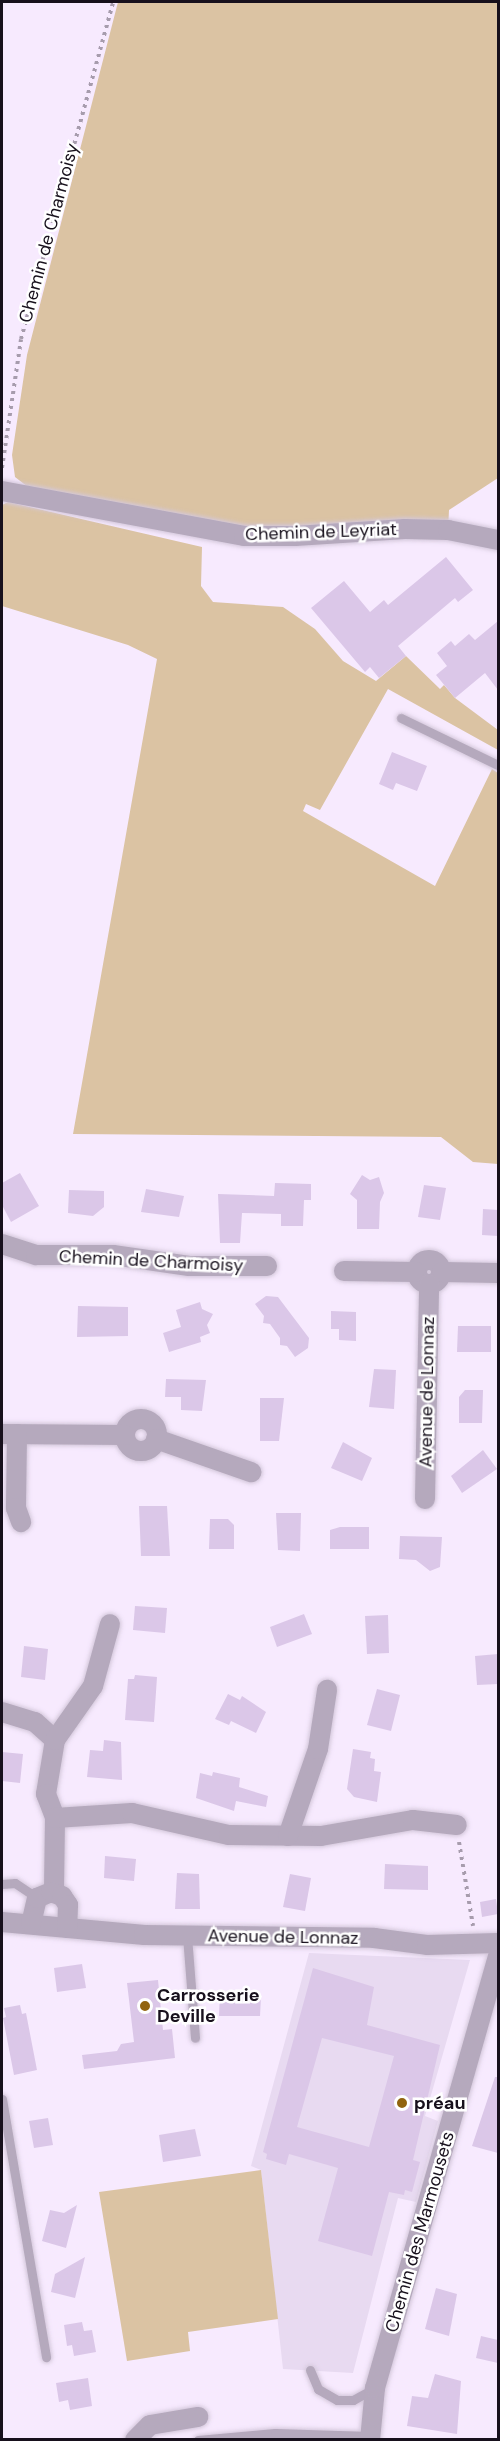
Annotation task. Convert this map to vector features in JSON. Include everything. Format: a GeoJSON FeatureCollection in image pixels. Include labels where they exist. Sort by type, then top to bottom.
{"type":"FeatureCollection","features":[{"type":"Feature","properties":{"kind":"street","name":"Chemin de Leyriat"},"geometry":{"type":"LineString","coordinates":[[2,491],[244,536],[295,537],[405,528],[448,530],[498,540]]}},
{"type":"Feature","properties":{"kind":"street","name":"Chemin de Charmoisy"},"geometry":{"type":"LineString","coordinates":[[2,1244],[36,1255],[113,1255],[189,1266],[267,1266]]}},
{"type":"Feature","properties":{"kind":"street"},"geometry":{"type":"LineString","coordinates":[[344,1271],[429,1276],[498,1272]]}},
{"type":"Feature","properties":{"kind":"street","name":"Avenue de Lonnaz"},"geometry":{"type":"LineString","coordinates":[[425,1499],[429,1276]]}},
{"type":"Feature","properties":{"kind":"street"},"geometry":{"type":"LineString","coordinates":[[21,1522],[16,1508],[9,1434],[125,1436],[129,1446],[139,1451],[150,1448],[156,1439],[251,1472]]}},
{"type":"Feature","properties":{"kind":"street"},"geometry":{"type":"LineString","coordinates":[[32,1924],[45,1895],[55,1818],[46,1794],[55,1740],[93,1686],[110,1624]]}},
{"type":"Feature","properties":{"kind":"street"},"geometry":{"type":"LineString","coordinates":[[288,1836],[318,1749],[327,1690]]}},
{"type":"Feature","properties":{"kind":"street"},"geometry":{"type":"LineString","coordinates":[[2,1712],[35,1722],[55,1740]]}},
{"type":"Feature","properties":{"kind":"street"},"geometry":{"type":"LineString","coordinates":[[55,1818],[132,1813],[229,1835],[321,1836],[413,1820],[456,1825]]}},
{"type":"Feature","properties":{"kind":"street"},"geometry":{"type":"LineString","coordinates":[[45,1895],[68,1905],[67,1928]]}},
{"type":"Feature","properties":{"kind":"street","name":"Avenue de Lonnaz"},"geometry":{"type":"LineString","coordinates":[[2,1922],[187,1936],[374,1938],[420,1945],[498,1943]]}},
{"type":"Feature","properties":{"kind":"street","name":"Chemin des Marmousets"},"geometry":{"type":"LineString","coordinates":[[370,2438],[375,2388],[498,1956]]}},
{"type":"Feature","properties":{"kind":"street"},"geometry":{"type":"LineString","coordinates":[[135,2439],[150,2426],[198,2417]]}},
{"type":"Feature","properties":{"kind":"lane"},"geometry":{"type":"LineString","coordinates":[[401,718],[498,765]]}},
{"type":"Feature","properties":{"kind":"lane"},"geometry":{"type":"LineString","coordinates":[[2,1884],[15,1882],[45,1895]]}},
{"type":"Feature","properties":{"kind":"lane"},"geometry":{"type":"LineString","coordinates":[[187,1936],[195,2038]]}},
{"type":"Feature","properties":{"kind":"lane"},"geometry":{"type":"LineString","coordinates":[[2,2099],[46,2357]]}},
{"type":"Feature","properties":{"kind":"lane"},"geometry":{"type":"LineString","coordinates":[[310,2370],[318,2389],[337,2400],[353,2400],[375,2388]]}},
{"type":"Feature","properties":{"kind":"lane"},"geometry":{"type":"LineString","coordinates":[[198,2439],[275,2433],[370,2438]]}},
{"type":"Feature","properties":{"kind":"path","name":"Chemin de Charmoisy"},"geometry":{"type":"LineString","coordinates":[[2,468],[21,339],[113,2]]}},
{"type":"Feature","properties":{"kind":"path"},"geometry":{"type":"LineString","coordinates":[[456,1825],[476,1945]]}},
{"type":"Feature","properties":{"kind":"shaded area"},"geometry":{"type":"Polygon","coordinates":[[[118,2],[498,2],[498,478],[449,510],[448,530],[295,536],[28,487],[15,477],[12,455],[27,355],[118,2]]]}},
{"type":"Feature","properties":{"kind":"shaded area"},"geometry":{"type":"Polygon","coordinates":[[[8,502],[202,547],[201,586],[213,602],[283,607],[315,629],[343,661],[376,681],[406,656],[440,689],[444,685],[455,698],[498,730],[498,750],[388,689],[320,810],[306,804],[303,811],[435,886],[492,769],[498,773],[498,1164],[473,1162],[441,1137],[73,1134],[157,659],[128,645],[2,606],[2,505],[8,502]]]}},
{"type":"Feature","properties":{"kind":"shaded area"},"geometry":{"type":"Polygon","coordinates":[[[309,1953],[470,1960],[425,2116],[438,2121],[416,2202],[398,2198],[353,2373],[283,2369],[261,2170],[251,2166],[309,1953]]]}},
{"type":"Feature","properties":{"kind":"shaded area"},"geometry":{"type":"Polygon","coordinates":[[[261,2170],[278,2319],[188,2332],[190,2351],[127,2361],[99,2192],[261,2170]]]}},
{"type":"Feature","properties":{"kind":"building"},"geometry":{"type":"Polygon","coordinates":[[[446,557],[473,590],[458,602],[455,598],[398,646],[406,656],[379,678],[370,667],[365,672],[311,608],[344,581],[370,612],[384,600],[388,605],[446,557]]]}},
{"type":"Feature","properties":{"kind":"building"},"geometry":{"type":"Polygon","coordinates":[[[498,621],[498,690],[485,673],[455,698],[436,675],[447,666],[437,653],[451,641],[455,646],[469,634],[475,640],[498,621]]]}},
{"type":"Feature","properties":{"kind":"building"},"geometry":{"type":"Polygon","coordinates":[[[392,752],[427,766],[417,791],[396,783],[393,790],[379,784],[392,752]]]}},
{"type":"Feature","properties":{"kind":"building"},"geometry":{"type":"Polygon","coordinates":[[[20,1173],[39,1206],[11,1222],[2,1205],[2,1183],[20,1173]]]}},
{"type":"Feature","properties":{"kind":"building"},"geometry":{"type":"Polygon","coordinates":[[[362,1175],[370,1180],[379,1177],[384,1193],[380,1202],[379,1229],[357,1229],[357,1200],[350,1194],[362,1175]]]}},
{"type":"Feature","properties":{"kind":"building"},"geometry":{"type":"Polygon","coordinates":[[[275,1183],[311,1184],[311,1200],[304,1200],[303,1226],[281,1226],[281,1214],[242,1213],[240,1243],[220,1243],[218,1194],[274,1196],[275,1183]]]}},
{"type":"Feature","properties":{"kind":"building"},"geometry":{"type":"Polygon","coordinates":[[[424,1185],[446,1188],[440,1220],[418,1217],[424,1185]]]}},
{"type":"Feature","properties":{"kind":"building"},"geometry":{"type":"Polygon","coordinates":[[[146,1189],[184,1196],[179,1217],[141,1212],[146,1189]]]}},
{"type":"Feature","properties":{"kind":"building"},"geometry":{"type":"Polygon","coordinates":[[[69,1190],[104,1191],[104,1207],[93,1216],[68,1213],[69,1190]]]}},
{"type":"Feature","properties":{"kind":"building"},"geometry":{"type":"Polygon","coordinates":[[[483,1209],[498,1210],[498,1236],[482,1235],[483,1209]]]}},
{"type":"Feature","properties":{"kind":"building"},"geometry":{"type":"Polygon","coordinates":[[[266,1296],[278,1297],[309,1338],[308,1348],[295,1357],[287,1346],[280,1345],[280,1338],[270,1324],[263,1323],[264,1316],[255,1304],[266,1296]]]}},
{"type":"Feature","properties":{"kind":"building"},"geometry":{"type":"Polygon","coordinates":[[[200,1302],[202,1309],[213,1314],[207,1325],[210,1333],[200,1337],[201,1342],[169,1352],[163,1333],[181,1327],[176,1310],[200,1302]]]}},
{"type":"Feature","properties":{"kind":"building"},"geometry":{"type":"Polygon","coordinates":[[[78,1306],[128,1307],[128,1336],[77,1337],[78,1306]]]}},
{"type":"Feature","properties":{"kind":"building"},"geometry":{"type":"Polygon","coordinates":[[[331,1311],[356,1312],[356,1341],[339,1340],[339,1329],[331,1329],[331,1311]]]}},
{"type":"Feature","properties":{"kind":"building"},"geometry":{"type":"Polygon","coordinates":[[[458,1326],[491,1326],[491,1352],[457,1352],[458,1326]]]}},
{"type":"Feature","properties":{"kind":"building"},"geometry":{"type":"Polygon","coordinates":[[[374,1369],[396,1370],[394,1409],[369,1407],[374,1369]]]}},
{"type":"Feature","properties":{"kind":"building"},"geometry":{"type":"Polygon","coordinates":[[[166,1379],[206,1380],[202,1411],[181,1410],[181,1397],[165,1397],[166,1379]]]}},
{"type":"Feature","properties":{"kind":"building"},"geometry":{"type":"Polygon","coordinates":[[[465,1390],[483,1390],[482,1423],[459,1423],[459,1397],[465,1390]]]}},
{"type":"Feature","properties":{"kind":"building"},"geometry":{"type":"Polygon","coordinates":[[[260,1398],[284,1398],[279,1441],[260,1441],[260,1398]]]}},
{"type":"Feature","properties":{"kind":"building"},"geometry":{"type":"Polygon","coordinates":[[[343,1442],[372,1458],[362,1481],[331,1468],[343,1442]]]}},
{"type":"Feature","properties":{"kind":"building"},"geometry":{"type":"Polygon","coordinates":[[[483,1450],[497,1469],[462,1493],[451,1476],[483,1450]]]}},
{"type":"Feature","properties":{"kind":"building"},"geometry":{"type":"Polygon","coordinates":[[[139,1506],[167,1506],[170,1556],[141,1556],[139,1506]]]}},
{"type":"Feature","properties":{"kind":"building"},"geometry":{"type":"Polygon","coordinates":[[[276,1513],[301,1513],[300,1551],[278,1550],[276,1513]]]}},
{"type":"Feature","properties":{"kind":"building"},"geometry":{"type":"Polygon","coordinates":[[[210,1519],[228,1519],[234,1525],[234,1549],[209,1549],[210,1519]]]}},
{"type":"Feature","properties":{"kind":"building"},"geometry":{"type":"Polygon","coordinates":[[[340,1527],[369,1527],[369,1549],[330,1549],[330,1530],[340,1527]]]}},
{"type":"Feature","properties":{"kind":"building"},"geometry":{"type":"Polygon","coordinates":[[[400,1536],[442,1537],[440,1567],[430,1571],[416,1560],[399,1559],[400,1536]]]}},
{"type":"Feature","properties":{"kind":"building"},"geometry":{"type":"Polygon","coordinates":[[[135,1606],[167,1608],[165,1633],[133,1630],[135,1606]]]}},
{"type":"Feature","properties":{"kind":"building"},"geometry":{"type":"Polygon","coordinates":[[[304,1614],[312,1634],[277,1647],[270,1627],[304,1614]]]}},
{"type":"Feature","properties":{"kind":"building"},"geometry":{"type":"Polygon","coordinates":[[[388,1615],[389,1653],[367,1654],[365,1616],[388,1615]]]}},
{"type":"Feature","properties":{"kind":"building"},"geometry":{"type":"Polygon","coordinates":[[[24,1646],[48,1649],[45,1680],[21,1677],[24,1646]]]}},
{"type":"Feature","properties":{"kind":"building"},"geometry":{"type":"Polygon","coordinates":[[[498,1654],[498,1684],[477,1685],[475,1656],[498,1654]]]}},
{"type":"Feature","properties":{"kind":"building"},"geometry":{"type":"Polygon","coordinates":[[[135,1675],[157,1677],[154,1722],[125,1720],[128,1679],[134,1679],[135,1675]]]}},
{"type":"Feature","properties":{"kind":"building"},"geometry":{"type":"Polygon","coordinates":[[[377,1689],[400,1695],[391,1731],[367,1725],[377,1689]]]}},
{"type":"Feature","properties":{"kind":"building"},"geometry":{"type":"Polygon","coordinates":[[[228,1694],[240,1700],[242,1696],[266,1712],[256,1733],[231,1721],[229,1725],[215,1719],[228,1694]]]}},
{"type":"Feature","properties":{"kind":"building"},"geometry":{"type":"Polygon","coordinates":[[[104,1740],[121,1742],[122,1780],[87,1777],[90,1750],[103,1751],[104,1740]]]}},
{"type":"Feature","properties":{"kind":"building"},"geometry":{"type":"Polygon","coordinates":[[[353,1749],[371,1752],[370,1758],[375,1759],[374,1771],[381,1772],[377,1802],[354,1797],[347,1789],[353,1749]]]}},
{"type":"Feature","properties":{"kind":"building"},"geometry":{"type":"Polygon","coordinates":[[[2,1752],[23,1754],[20,1783],[2,1781],[2,1752]]]}},
{"type":"Feature","properties":{"kind":"building"},"geometry":{"type":"Polygon","coordinates":[[[213,1772],[240,1778],[239,1787],[268,1796],[266,1807],[236,1801],[234,1811],[196,1798],[200,1773],[212,1776],[213,1772]]]}},
{"type":"Feature","properties":{"kind":"building"},"geometry":{"type":"Polygon","coordinates":[[[105,1856],[136,1859],[134,1881],[104,1878],[105,1856]]]}},
{"type":"Feature","properties":{"kind":"building"},"geometry":{"type":"Polygon","coordinates":[[[385,1864],[428,1866],[428,1890],[384,1889],[385,1864]]]}},
{"type":"Feature","properties":{"kind":"building"},"geometry":{"type":"Polygon","coordinates":[[[177,1873],[199,1874],[200,1909],[175,1909],[177,1873]]]}},
{"type":"Feature","properties":{"kind":"building"},"geometry":{"type":"Polygon","coordinates":[[[290,1874],[311,1878],[305,1911],[283,1907],[290,1874]]]}},
{"type":"Feature","properties":{"kind":"building"},"geometry":{"type":"Polygon","coordinates":[[[496,1899],[498,1914],[482,1917],[480,1902],[496,1899]]]}},
{"type":"Feature","properties":{"kind":"building"},"geometry":{"type":"Polygon","coordinates":[[[82,1964],[86,1988],[57,1992],[54,1968],[82,1964]]]}},
{"type":"Feature","properties":{"kind":"building"},"geometry":{"type":"Polygon","coordinates":[[[313,1968],[374,1987],[367,2025],[440,2045],[413,2160],[420,2162],[412,2192],[405,2190],[404,2195],[389,2192],[372,2256],[318,2241],[338,2168],[289,2154],[286,2165],[266,2159],[267,2154],[263,2152],[313,1968]],[[322,2038],[297,2127],[369,2147],[394,2056],[322,2038]]]}},
{"type":"Feature","properties":{"kind":"building","name":"Carrosserie Deville"},"geometry":{"type":"Polygon","coordinates":[[[158,1980],[163,2030],[172,2029],[175,2058],[84,2069],[82,2055],[117,2051],[121,2044],[134,2042],[127,1983],[158,1980]]]}},
{"type":"Feature","properties":{"kind":"building"},"geometry":{"type":"Polygon","coordinates":[[[220,1991],[261,1996],[260,2016],[219,2016],[220,1991]]]}},
{"type":"Feature","properties":{"kind":"building"},"geometry":{"type":"Polygon","coordinates":[[[20,2005],[22,2014],[26,2013],[37,2070],[14,2075],[3,2018],[6,2017],[4,2008],[20,2005]]]}},
{"type":"Feature","properties":{"kind":"building"},"geometry":{"type":"Polygon","coordinates":[[[495,2077],[498,2077],[498,2153],[472,2146],[495,2077]]]}},
{"type":"Feature","properties":{"kind":"building"},"geometry":{"type":"Polygon","coordinates":[[[48,2118],[53,2145],[34,2148],[29,2121],[48,2118]]]}},
{"type":"Feature","properties":{"kind":"building"},"geometry":{"type":"Polygon","coordinates":[[[195,2129],[201,2156],[163,2162],[159,2135],[195,2129]]]}},
{"type":"Feature","properties":{"kind":"building"},"geometry":{"type":"Polygon","coordinates":[[[77,2205],[66,2248],[42,2241],[50,2210],[64,2213],[77,2205]]]}},
{"type":"Feature","properties":{"kind":"building"},"geometry":{"type":"Polygon","coordinates":[[[85,2257],[75,2298],[51,2292],[55,2274],[85,2257]]]}},
{"type":"Feature","properties":{"kind":"building"},"geometry":{"type":"Polygon","coordinates":[[[436,2288],[457,2294],[449,2336],[425,2329],[436,2288]]]}},
{"type":"Feature","properties":{"kind":"building"},"geometry":{"type":"Polygon","coordinates":[[[82,2322],[84,2331],[92,2330],[96,2352],[74,2356],[72,2345],[67,2346],[64,2325],[82,2322]]]}},
{"type":"Feature","properties":{"kind":"building"},"geometry":{"type":"Polygon","coordinates":[[[481,2336],[498,2340],[498,2363],[476,2358],[481,2336]]]}},
{"type":"Feature","properties":{"kind":"building"},"geometry":{"type":"Polygon","coordinates":[[[435,2374],[461,2381],[457,2434],[407,2426],[412,2396],[428,2398],[435,2374]]]}},
{"type":"Feature","properties":{"kind":"building"},"geometry":{"type":"Polygon","coordinates":[[[88,2378],[92,2406],[70,2410],[68,2400],[59,2402],[56,2383],[88,2378]]]}},
{"type":"Feature","properties":{"kind":"place","name":"Carrosserie Deville"},"geometry":{"type":"Point","coordinates":[145,2006]}},
{"type":"Feature","properties":{"kind":"place","name":"préau"},"geometry":{"type":"Point","coordinates":[402,2103]}}]}
